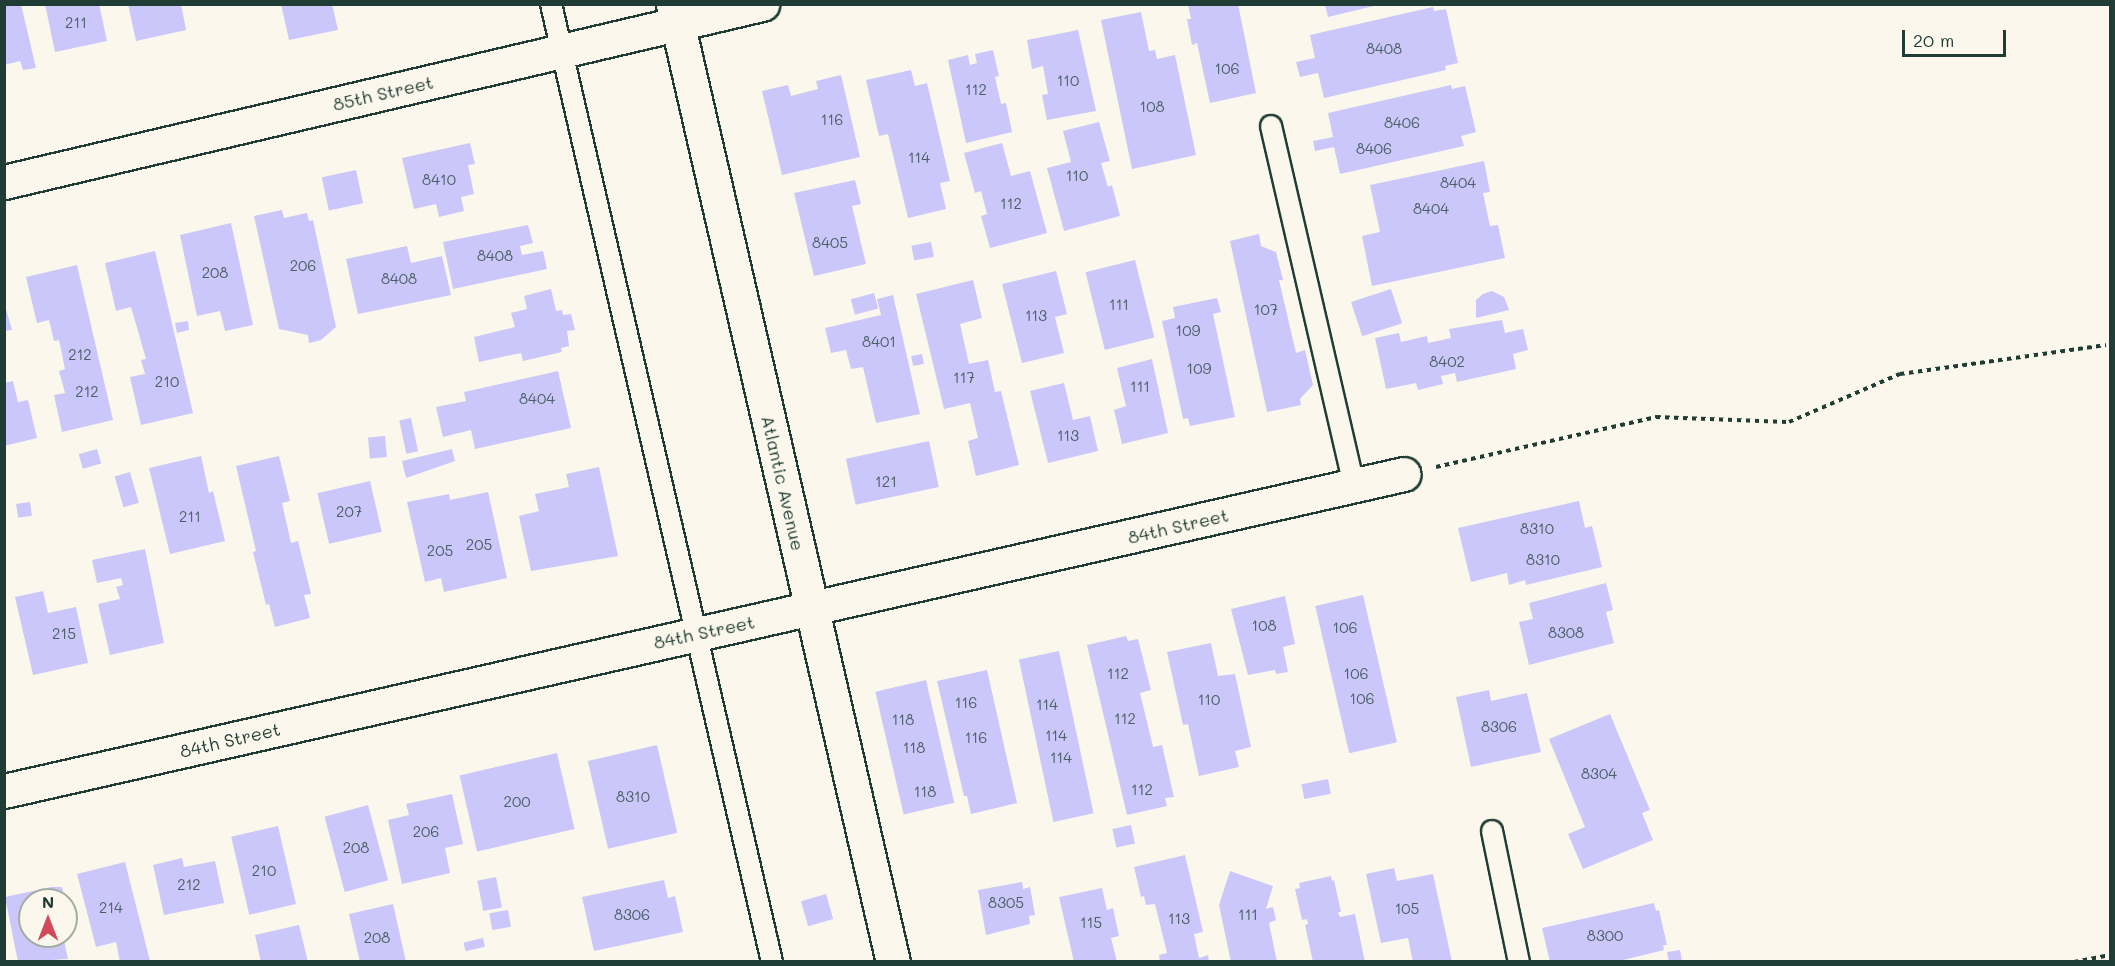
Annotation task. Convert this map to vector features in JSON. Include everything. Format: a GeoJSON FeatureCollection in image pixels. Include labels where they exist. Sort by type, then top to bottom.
{"type":"FeatureCollection","features":[{"type":"Feature","properties":{"kind":"street","name":"85th Street"},"geometry":{"type":"LineString","coordinates":[[4,182],[562,51],[675,14],[762,4]]}},
{"type":"Feature","properties":{"kind":"street","name":"Atlantic Avenue"},"geometry":{"type":"LineString","coordinates":[[675,14],[893,962]]}},
{"type":"Feature","properties":{"kind":"street","name":"84th Street"},"geometry":{"type":"LineString","coordinates":[[4,791],[1404,474]]}},
{"type":"Feature","properties":{"kind":"lane"},"geometry":{"type":"LineString","coordinates":[[551,4],[772,962]]}},
{"type":"Feature","properties":{"kind":"lane"},"geometry":{"type":"LineString","coordinates":[[1271,126],[1354,486]]}},
{"type":"Feature","properties":{"kind":"lane"},"geometry":{"type":"LineString","coordinates":[[1492,831],[1519,962]]}},
{"type":"Feature","properties":{"kind":"path"},"geometry":{"type":"LineString","coordinates":[[1404,474],[1656,417],[1789,422],[1900,374],[2106,345]]}},
{"type":"Feature","properties":{"kind":"path"},"geometry":{"type":"LineString","coordinates":[[2074,962],[2110,955]]}},
{"type":"Feature","properties":{"kind":"building"},"geometry":{"type":"Polygon","coordinates":[[[4,4],[21,4],[36,68],[23,70],[20,61],[4,65],[4,4]]]}},
{"type":"Feature","properties":{"kind":"building"},"geometry":{"type":"Polygon","coordinates":[[[45,4],[99,4],[107,41],[55,52],[45,4]]]}},
{"type":"Feature","properties":{"kind":"building"},"geometry":{"type":"Polygon","coordinates":[[[128,4],[181,4],[186,30],[136,41],[128,4]]]}},
{"type":"Feature","properties":{"kind":"building"},"geometry":{"type":"Polygon","coordinates":[[[281,4],[332,4],[338,30],[289,40],[281,4]]]}},
{"type":"Feature","properties":{"kind":"building"},"geometry":{"type":"Polygon","coordinates":[[[1188,4],[1238,4],[1256,93],[1210,103],[1197,43],[1192,45],[1187,19],[1191,19],[1188,4]]]}},
{"type":"Feature","properties":{"kind":"building"},"geometry":{"type":"Polygon","coordinates":[[[1325,4],[1378,4],[1378,5],[1328,17],[1325,4]]]}},
{"type":"Feature","properties":{"kind":"building"},"geometry":{"type":"Polygon","coordinates":[[[1433,7],[1434,11],[1446,9],[1458,63],[1445,66],[1446,70],[1324,98],[1318,73],[1300,77],[1296,62],[1315,58],[1310,35],[1433,7]]]}},
{"type":"Feature","properties":{"kind":"building"},"geometry":{"type":"Polygon","coordinates":[[[1141,12],[1149,51],[1155,50],[1157,59],[1175,55],[1196,155],[1132,169],[1101,20],[1141,12]]]}},
{"type":"Feature","properties":{"kind":"building"},"geometry":{"type":"Polygon","coordinates":[[[1078,30],[1096,111],[1047,120],[1042,95],[1048,94],[1043,66],[1032,69],[1027,40],[1078,30]]]}},
{"type":"Feature","properties":{"kind":"building"},"geometry":{"type":"Polygon","coordinates":[[[993,50],[999,76],[995,77],[1001,104],[1006,103],[1012,132],[966,143],[948,60],[968,55],[970,65],[977,63],[975,54],[993,50]]]}},
{"type":"Feature","properties":{"kind":"building"},"geometry":{"type":"Polygon","coordinates":[[[911,70],[915,86],[927,83],[950,181],[940,183],[946,209],[908,218],[888,134],[879,136],[866,80],[911,70]]]}},
{"type":"Feature","properties":{"kind":"building"},"geometry":{"type":"Polygon","coordinates":[[[841,75],[860,157],[782,175],[762,91],[788,85],[791,96],[818,89],[816,81],[841,75]]]}},
{"type":"Feature","properties":{"kind":"building"},"geometry":{"type":"Polygon","coordinates":[[[1451,85],[1452,89],[1465,86],[1476,132],[1461,136],[1464,146],[1340,174],[1334,147],[1315,151],[1313,141],[1333,137],[1328,113],[1451,85]]]}},
{"type":"Feature","properties":{"kind":"building"},"geometry":{"type":"Polygon","coordinates":[[[1099,122],[1110,161],[1101,163],[1108,187],[1112,185],[1120,216],[1064,231],[1047,168],[1071,162],[1063,131],[1099,122]]]}},
{"type":"Feature","properties":{"kind":"building"},"geometry":{"type":"Polygon","coordinates":[[[470,143],[475,164],[468,165],[474,194],[461,197],[464,211],[439,217],[436,204],[414,209],[402,158],[470,143]]]}},
{"type":"Feature","properties":{"kind":"building"},"geometry":{"type":"Polygon","coordinates":[[[1002,143],[1011,176],[1030,171],[1047,233],[990,248],[981,216],[987,214],[981,191],[975,193],[964,153],[1002,143]]]}},
{"type":"Feature","properties":{"kind":"building"},"geometry":{"type":"Polygon","coordinates":[[[1484,161],[1490,192],[1483,193],[1490,226],[1498,225],[1505,258],[1372,286],[1362,236],[1380,232],[1370,185],[1484,161]]]}},
{"type":"Feature","properties":{"kind":"building"},"geometry":{"type":"Polygon","coordinates":[[[356,170],[363,203],[329,211],[322,177],[356,170]]]}},
{"type":"Feature","properties":{"kind":"building"},"geometry":{"type":"Polygon","coordinates":[[[855,180],[861,204],[852,206],[866,264],[814,276],[794,193],[855,180]]]}},
{"type":"Feature","properties":{"kind":"building"},"geometry":{"type":"Polygon","coordinates":[[[282,210],[284,218],[307,213],[309,221],[313,220],[336,327],[321,340],[309,343],[308,335],[279,329],[254,216],[282,210]]]}},
{"type":"Feature","properties":{"kind":"building"},"geometry":{"type":"Polygon","coordinates":[[[231,223],[253,325],[225,331],[220,311],[197,316],[180,235],[231,223]]]}},
{"type":"Feature","properties":{"kind":"building"},"geometry":{"type":"Polygon","coordinates":[[[528,225],[533,243],[520,246],[522,255],[543,251],[547,269],[453,289],[443,242],[528,225]]]}},
{"type":"Feature","properties":{"kind":"building"},"geometry":{"type":"Polygon","coordinates":[[[1259,234],[1261,246],[1276,252],[1283,280],[1279,280],[1296,353],[1305,350],[1313,385],[1300,399],[1301,405],[1267,412],[1230,241],[1259,234]]]}},
{"type":"Feature","properties":{"kind":"building"},"geometry":{"type":"Polygon","coordinates":[[[931,242],[934,257],[914,261],[911,246],[931,242]]]}},
{"type":"Feature","properties":{"kind":"building"},"geometry":{"type":"Polygon","coordinates":[[[407,246],[411,263],[442,256],[451,295],[358,314],[346,259],[407,246]]]}},
{"type":"Feature","properties":{"kind":"building"},"geometry":{"type":"Polygon","coordinates":[[[155,251],[193,413],[141,425],[130,377],[145,374],[141,360],[146,359],[131,307],[116,311],[105,263],[155,251]]]}},
{"type":"Feature","properties":{"kind":"building"},"geometry":{"type":"Polygon","coordinates":[[[1135,260],[1154,338],[1105,350],[1086,272],[1135,260]]]}},
{"type":"Feature","properties":{"kind":"building"},"geometry":{"type":"Polygon","coordinates":[[[77,265],[113,420],[62,432],[54,395],[65,393],[59,371],[65,369],[59,340],[54,341],[49,320],[37,323],[26,277],[77,265]]]}},
{"type":"Feature","properties":{"kind":"building"},"geometry":{"type":"Polygon","coordinates":[[[1056,271],[1067,314],[1055,317],[1064,353],[1022,363],[1002,284],[1056,271]]]}},
{"type":"Feature","properties":{"kind":"building"},"geometry":{"type":"Polygon","coordinates":[[[973,280],[982,318],[960,324],[969,364],[988,360],[995,392],[1001,391],[1019,465],[976,476],[968,441],[978,438],[970,403],[944,409],[916,294],[973,280]]]}},
{"type":"Feature","properties":{"kind":"building"},"geometry":{"type":"Polygon","coordinates":[[[551,289],[556,311],[562,310],[563,315],[571,314],[575,330],[567,331],[569,346],[561,348],[562,352],[523,361],[521,353],[479,362],[474,337],[515,327],[511,313],[527,309],[524,296],[551,289]]]}},
{"type":"Feature","properties":{"kind":"building"},"geometry":{"type":"Polygon","coordinates":[[[1391,289],[1402,323],[1362,336],[1351,302],[1391,289]]]}},
{"type":"Feature","properties":{"kind":"building"},"geometry":{"type":"Polygon","coordinates":[[[1492,291],[1504,297],[1509,310],[1476,318],[1476,300],[1492,291]]]}},
{"type":"Feature","properties":{"kind":"building"},"geometry":{"type":"Polygon","coordinates":[[[874,293],[878,308],[855,315],[851,299],[874,293]]]}},
{"type":"Feature","properties":{"kind":"building"},"geometry":{"type":"Polygon","coordinates":[[[893,295],[920,414],[876,423],[863,367],[851,369],[846,350],[831,353],[825,328],[881,315],[877,299],[893,295]]]}},
{"type":"Feature","properties":{"kind":"building"},"geometry":{"type":"Polygon","coordinates":[[[1217,298],[1221,312],[1213,314],[1235,417],[1190,426],[1188,418],[1183,419],[1162,321],[1175,318],[1173,307],[1217,298]]]}},
{"type":"Feature","properties":{"kind":"building"},"geometry":{"type":"Polygon","coordinates":[[[4,302],[12,330],[4,331],[4,302]]]}},
{"type":"Feature","properties":{"kind":"building"},"geometry":{"type":"Polygon","coordinates":[[[1502,320],[1505,333],[1523,329],[1528,350],[1513,354],[1516,369],[1457,382],[1455,373],[1441,376],[1443,384],[1418,390],[1416,383],[1386,389],[1375,338],[1399,333],[1401,342],[1427,336],[1428,343],[1451,338],[1449,329],[1502,320]]]}},
{"type":"Feature","properties":{"kind":"building"},"geometry":{"type":"Polygon","coordinates":[[[188,321],[189,330],[177,333],[175,323],[188,321]]]}},
{"type":"Feature","properties":{"kind":"building"},"geometry":{"type":"Polygon","coordinates":[[[922,354],[924,364],[913,366],[911,356],[922,354]]]}},
{"type":"Feature","properties":{"kind":"building"},"geometry":{"type":"Polygon","coordinates":[[[1152,359],[1168,433],[1122,444],[1114,410],[1126,406],[1117,368],[1152,359]]]}},
{"type":"Feature","properties":{"kind":"building"},"geometry":{"type":"Polygon","coordinates":[[[558,371],[571,428],[475,449],[471,430],[443,437],[436,407],[466,401],[464,392],[558,371]]]}},
{"type":"Feature","properties":{"kind":"building"},"geometry":{"type":"Polygon","coordinates":[[[13,381],[18,402],[28,400],[37,438],[4,446],[4,383],[13,381]]]}},
{"type":"Feature","properties":{"kind":"building"},"geometry":{"type":"Polygon","coordinates":[[[1064,383],[1073,420],[1090,416],[1098,451],[1048,463],[1030,391],[1064,383]]]}},
{"type":"Feature","properties":{"kind":"building"},"geometry":{"type":"Polygon","coordinates":[[[411,418],[418,451],[406,454],[399,420],[411,418]]]}},
{"type":"Feature","properties":{"kind":"building"},"geometry":{"type":"Polygon","coordinates":[[[385,436],[387,457],[370,458],[368,437],[385,436]]]}},
{"type":"Feature","properties":{"kind":"building"},"geometry":{"type":"Polygon","coordinates":[[[929,441],[939,487],[856,505],[846,459],[929,441]]]}},
{"type":"Feature","properties":{"kind":"building"},"geometry":{"type":"Polygon","coordinates":[[[97,449],[101,463],[83,469],[79,454],[97,449]]]}},
{"type":"Feature","properties":{"kind":"building"},"geometry":{"type":"Polygon","coordinates":[[[452,449],[455,461],[406,478],[402,461],[452,449]]]}},
{"type":"Feature","properties":{"kind":"building"},"geometry":{"type":"Polygon","coordinates":[[[201,456],[209,493],[213,491],[225,541],[170,554],[149,468],[201,456]]]}},
{"type":"Feature","properties":{"kind":"building"},"geometry":{"type":"Polygon","coordinates":[[[279,456],[290,501],[282,503],[291,543],[298,541],[311,594],[304,595],[310,618],[275,627],[269,604],[266,605],[253,552],[256,551],[236,466],[279,456]]]}},
{"type":"Feature","properties":{"kind":"building"},"geometry":{"type":"Polygon","coordinates":[[[599,467],[618,556],[531,571],[519,516],[539,511],[535,494],[569,487],[566,474],[599,467]]]}},
{"type":"Feature","properties":{"kind":"building"},"geometry":{"type":"Polygon","coordinates":[[[130,472],[139,503],[123,507],[115,476],[130,472]]]}},
{"type":"Feature","properties":{"kind":"building"},"geometry":{"type":"Polygon","coordinates":[[[370,481],[382,532],[329,544],[317,493],[370,481]]]}},
{"type":"Feature","properties":{"kind":"building"},"geometry":{"type":"Polygon","coordinates":[[[488,492],[507,578],[444,592],[441,578],[425,582],[407,502],[449,494],[450,500],[488,492]]]}},
{"type":"Feature","properties":{"kind":"building"},"geometry":{"type":"Polygon","coordinates":[[[1579,501],[1585,528],[1592,526],[1602,567],[1526,585],[1525,580],[1509,585],[1507,573],[1471,582],[1458,528],[1579,501]]]}},
{"type":"Feature","properties":{"kind":"building"},"geometry":{"type":"Polygon","coordinates":[[[30,502],[32,516],[18,518],[16,504],[30,502]]]}},
{"type":"Feature","properties":{"kind":"building"},"geometry":{"type":"Polygon","coordinates":[[[145,549],[164,643],[110,655],[98,604],[120,599],[116,587],[123,585],[121,578],[97,583],[92,560],[145,549]]]}},
{"type":"Feature","properties":{"kind":"building"},"geometry":{"type":"Polygon","coordinates":[[[1606,583],[1613,610],[1606,612],[1614,643],[1529,665],[1519,622],[1533,619],[1529,603],[1606,583]]]}},
{"type":"Feature","properties":{"kind":"building"},"geometry":{"type":"Polygon","coordinates":[[[43,591],[48,613],[76,607],[88,663],[33,675],[15,597],[43,591]]]}},
{"type":"Feature","properties":{"kind":"building"},"geometry":{"type":"Polygon","coordinates":[[[1363,595],[1397,742],[1349,753],[1315,606],[1363,595]]]}},
{"type":"Feature","properties":{"kind":"building"},"geometry":{"type":"Polygon","coordinates":[[[1285,596],[1295,644],[1283,647],[1288,672],[1276,674],[1275,670],[1248,675],[1231,609],[1285,596]]]}},
{"type":"Feature","properties":{"kind":"building"},"geometry":{"type":"Polygon","coordinates":[[[1126,636],[1128,641],[1138,639],[1151,690],[1140,693],[1153,747],[1162,745],[1174,797],[1165,798],[1167,806],[1127,815],[1087,645],[1126,636]]]}},
{"type":"Feature","properties":{"kind":"building"},"geometry":{"type":"Polygon","coordinates":[[[1211,643],[1218,676],[1235,674],[1251,747],[1235,751],[1239,767],[1199,776],[1188,724],[1183,725],[1167,652],[1211,643]]]}},
{"type":"Feature","properties":{"kind":"building"},"geometry":{"type":"Polygon","coordinates":[[[1059,651],[1094,813],[1053,822],[1019,660],[1059,651]]]}},
{"type":"Feature","properties":{"kind":"building"},"geometry":{"type":"Polygon","coordinates":[[[987,670],[1017,803],[971,814],[967,796],[964,796],[937,681],[987,670]]]}},
{"type":"Feature","properties":{"kind":"building"},"geometry":{"type":"Polygon","coordinates":[[[926,680],[954,803],[904,814],[875,692],[926,680]]]}},
{"type":"Feature","properties":{"kind":"building"},"geometry":{"type":"Polygon","coordinates":[[[1489,690],[1491,701],[1527,693],[1541,752],[1471,767],[1456,697],[1489,690]]]}},
{"type":"Feature","properties":{"kind":"building"},"geometry":{"type":"Polygon","coordinates":[[[1610,714],[1650,810],[1642,813],[1653,840],[1583,869],[1568,834],[1585,827],[1549,739],[1610,714]]]}},
{"type":"Feature","properties":{"kind":"building"},"geometry":{"type":"Polygon","coordinates":[[[657,745],[677,833],[608,849],[588,761],[657,745]]]}},
{"type":"Feature","properties":{"kind":"building"},"geometry":{"type":"Polygon","coordinates":[[[557,753],[575,829],[477,851],[460,775],[557,753]]]}},
{"type":"Feature","properties":{"kind":"building"},"geometry":{"type":"Polygon","coordinates":[[[1328,779],[1331,794],[1304,799],[1301,784],[1328,779]]]}},
{"type":"Feature","properties":{"kind":"building"},"geometry":{"type":"Polygon","coordinates":[[[452,794],[463,844],[445,848],[450,873],[402,884],[388,820],[409,815],[406,804],[452,794]]]}},
{"type":"Feature","properties":{"kind":"building"},"geometry":{"type":"Polygon","coordinates":[[[368,805],[388,880],[345,892],[325,817],[368,805]]]}},
{"type":"Feature","properties":{"kind":"building"},"geometry":{"type":"Polygon","coordinates":[[[1131,825],[1135,844],[1116,848],[1112,829],[1131,825]]]}},
{"type":"Feature","properties":{"kind":"building"},"geometry":{"type":"Polygon","coordinates":[[[278,826],[296,904],[249,915],[231,837],[278,826]]]}},
{"type":"Feature","properties":{"kind":"building"},"geometry":{"type":"Polygon","coordinates":[[[1185,855],[1203,932],[1194,934],[1199,958],[1208,955],[1209,962],[1160,962],[1159,955],[1167,953],[1155,904],[1146,905],[1144,896],[1141,897],[1134,867],[1185,855]]]}},
{"type":"Feature","properties":{"kind":"building"},"geometry":{"type":"Polygon","coordinates":[[[182,858],[184,867],[215,861],[224,903],[164,915],[153,865],[182,858]]]}},
{"type":"Feature","properties":{"kind":"building"},"geometry":{"type":"Polygon","coordinates":[[[125,862],[149,962],[120,962],[116,942],[96,947],[77,874],[125,862]]]}},
{"type":"Feature","properties":{"kind":"building"},"geometry":{"type":"Polygon","coordinates":[[[1394,868],[1397,881],[1433,874],[1452,962],[1413,962],[1408,938],[1381,943],[1366,874],[1394,868]]]}},
{"type":"Feature","properties":{"kind":"building"},"geometry":{"type":"Polygon","coordinates":[[[1230,871],[1273,886],[1266,909],[1273,907],[1276,920],[1269,923],[1277,962],[1231,962],[1219,905],[1230,871]]]}},
{"type":"Feature","properties":{"kind":"building"},"geometry":{"type":"Polygon","coordinates":[[[1331,876],[1332,881],[1334,880],[1340,917],[1355,914],[1365,962],[1313,962],[1305,925],[1308,924],[1307,919],[1302,920],[1295,889],[1300,888],[1299,883],[1331,876]]]}},
{"type":"Feature","properties":{"kind":"building"},"geometry":{"type":"Polygon","coordinates":[[[496,877],[502,907],[483,911],[477,881],[496,877]]]}},
{"type":"Feature","properties":{"kind":"building"},"geometry":{"type":"Polygon","coordinates":[[[664,880],[668,898],[675,896],[683,932],[594,951],[582,897],[664,880]]]}},
{"type":"Feature","properties":{"kind":"building"},"geometry":{"type":"Polygon","coordinates":[[[1022,882],[1023,889],[1030,887],[1035,915],[1029,916],[1030,924],[986,935],[978,890],[1022,882]]]}},
{"type":"Feature","properties":{"kind":"building"},"geometry":{"type":"Polygon","coordinates":[[[1102,888],[1107,910],[1113,908],[1119,936],[1111,938],[1117,962],[1074,962],[1059,897],[1102,888]]]}},
{"type":"Feature","properties":{"kind":"building"},"geometry":{"type":"Polygon","coordinates":[[[18,894],[18,948],[66,948],[68,959],[18,962],[5,897],[18,894]]]}},
{"type":"Feature","properties":{"kind":"building"},"geometry":{"type":"Polygon","coordinates":[[[826,894],[833,919],[808,926],[801,901],[826,894]]]}},
{"type":"Feature","properties":{"kind":"building"},"geometry":{"type":"Polygon","coordinates":[[[1654,903],[1656,911],[1659,910],[1667,945],[1663,945],[1664,950],[1615,962],[1550,962],[1542,928],[1654,903]]]}},
{"type":"Feature","properties":{"kind":"building"},"geometry":{"type":"Polygon","coordinates":[[[393,904],[406,962],[360,962],[349,914],[393,904]]]}},
{"type":"Feature","properties":{"kind":"building"},"geometry":{"type":"Polygon","coordinates":[[[508,910],[511,927],[492,930],[489,913],[508,910]]]}},
{"type":"Feature","properties":{"kind":"building"},"geometry":{"type":"Polygon","coordinates":[[[299,925],[308,962],[261,962],[255,935],[299,925]]]}},
{"type":"Feature","properties":{"kind":"building"},"geometry":{"type":"Polygon","coordinates":[[[483,938],[485,947],[466,951],[464,942],[483,938]]]}},
{"type":"Feature","properties":{"kind":"building"},"geometry":{"type":"Polygon","coordinates":[[[1680,950],[1682,961],[1669,962],[1667,952],[1680,950]]]}}]}
